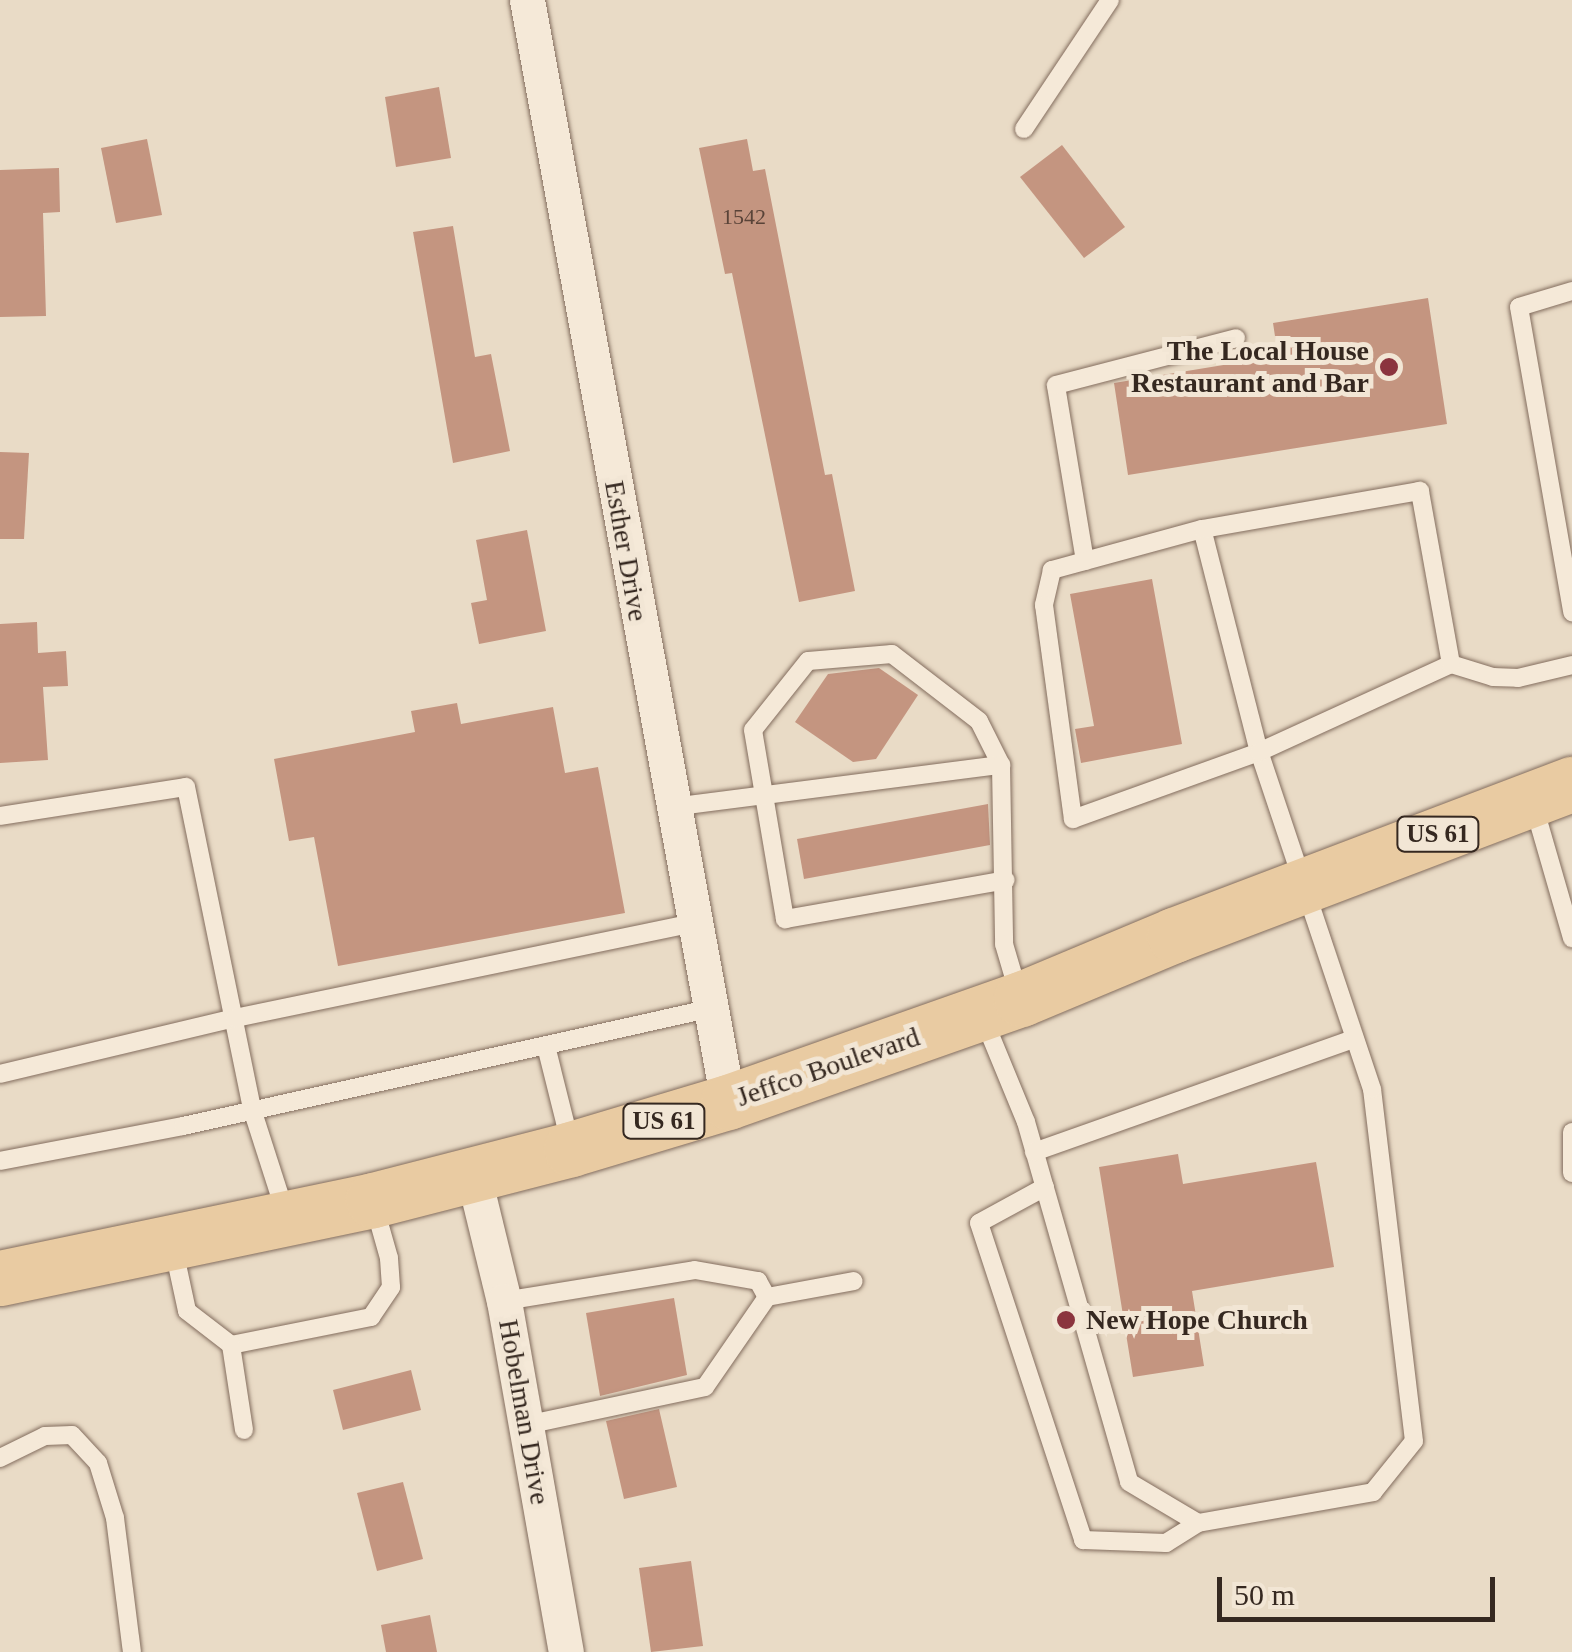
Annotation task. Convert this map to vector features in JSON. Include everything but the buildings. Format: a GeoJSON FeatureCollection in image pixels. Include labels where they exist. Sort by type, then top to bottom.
{"type":"FeatureCollection","features":[{"type":"Feature","properties":{"kind":"main road","name":"Jeffco Boulevard"},"geometry":{"type":"LineString","coordinates":[[0,1278],[373,1200],[572,1149],[728,1102],[1001,1006],[1552,791]]}},
{"type":"Feature","properties":{"kind":"street","name":"Esther Drive"},"geometry":{"type":"LineString","coordinates":[[527,0],[708,1010],[728,1102]]}},
{"type":"Feature","properties":{"kind":"street","name":"Hobelman Drive"},"geometry":{"type":"LineString","coordinates":[[473,1174],[504,1301],[566,1652]]}},
{"type":"Feature","properties":{"kind":"lane"},"geometry":{"type":"LineString","coordinates":[[1024,129],[1110,0]]}},
{"type":"Feature","properties":{"kind":"lane"},"geometry":{"type":"LineString","coordinates":[[1572,292],[1518,307],[1567,563],[1572,612]]}},
{"type":"Feature","properties":{"kind":"lane"},"geometry":{"type":"LineString","coordinates":[[1085,561],[1056,385],[1236,338]]}},
{"type":"Feature","properties":{"kind":"lane"},"geometry":{"type":"LineString","coordinates":[[1451,664],[1420,490],[1202,529],[1052,570],[1044,606],[1073,820],[1258,752],[1451,664],[1493,677],[1518,678],[1572,665]]}},
{"type":"Feature","properties":{"kind":"lane"},"geometry":{"type":"LineString","coordinates":[[1045,1187],[979,1223],[1083,1540],[1166,1543],[1198,1523],[1374,1492],[1414,1442],[1372,1088],[1258,752],[1202,529]]}},
{"type":"Feature","properties":{"kind":"lane"},"geometry":{"type":"LineString","coordinates":[[1006,880],[786,920],[753,730],[808,661],[892,654],[979,721],[1002,764],[1006,880],[1001,1006],[1034,1152],[1129,1482],[1198,1523]]}},
{"type":"Feature","properties":{"kind":"lane"},"geometry":{"type":"LineString","coordinates":[[672,807],[1002,764]]}},
{"type":"Feature","properties":{"kind":"lane"},"geometry":{"type":"LineString","coordinates":[[0,816],[186,787],[252,1109],[288,1220]]}},
{"type":"Feature","properties":{"kind":"lane"},"geometry":{"type":"LineString","coordinates":[[1552,791],[1572,938]]}},
{"type":"Feature","properties":{"kind":"lane"},"geometry":{"type":"LineString","coordinates":[[0,1074],[235,1018],[695,924]]}},
{"type":"Feature","properties":{"kind":"lane"},"geometry":{"type":"LineString","coordinates":[[0,1161],[708,1010]]}},
{"type":"Feature","properties":{"kind":"lane"},"geometry":{"type":"LineString","coordinates":[[1034,1152],[1353,1039]]}},
{"type":"Feature","properties":{"kind":"lane"},"geometry":{"type":"LineString","coordinates":[[546,1046],[572,1149]]}},
{"type":"Feature","properties":{"kind":"lane"},"geometry":{"type":"LineString","coordinates":[[1572,1132],[1572,1173]]}},
{"type":"Feature","properties":{"kind":"lane"},"geometry":{"type":"LineString","coordinates":[[231,1344],[371,1317],[392,1288],[389,1258],[373,1200]]}},
{"type":"Feature","properties":{"kind":"lane"},"geometry":{"type":"LineString","coordinates":[[173,1244],[188,1311],[231,1344],[244,1430]]}},
{"type":"Feature","properties":{"kind":"lane"},"geometry":{"type":"LineString","coordinates":[[504,1301],[695,1270],[758,1281],[767,1297]]}},
{"type":"Feature","properties":{"kind":"lane"},"geometry":{"type":"LineString","coordinates":[[526,1425],[705,1387],[767,1297],[854,1281]]}},
{"type":"Feature","properties":{"kind":"lane"},"geometry":{"type":"LineString","coordinates":[[0,1458],[45,1436],[72,1435],[98,1464],[115,1518],[132,1652]]}},
{"type":"Feature","properties":{"kind":"place","name":"The Local House Restaurant and Bar"},"geometry":{"type":"Point","coordinates":[1389,367]}},
{"type":"Feature","properties":{"kind":"place","name":"New Hope Church"},"geometry":{"type":"Point","coordinates":[1066,1320]}}]}
